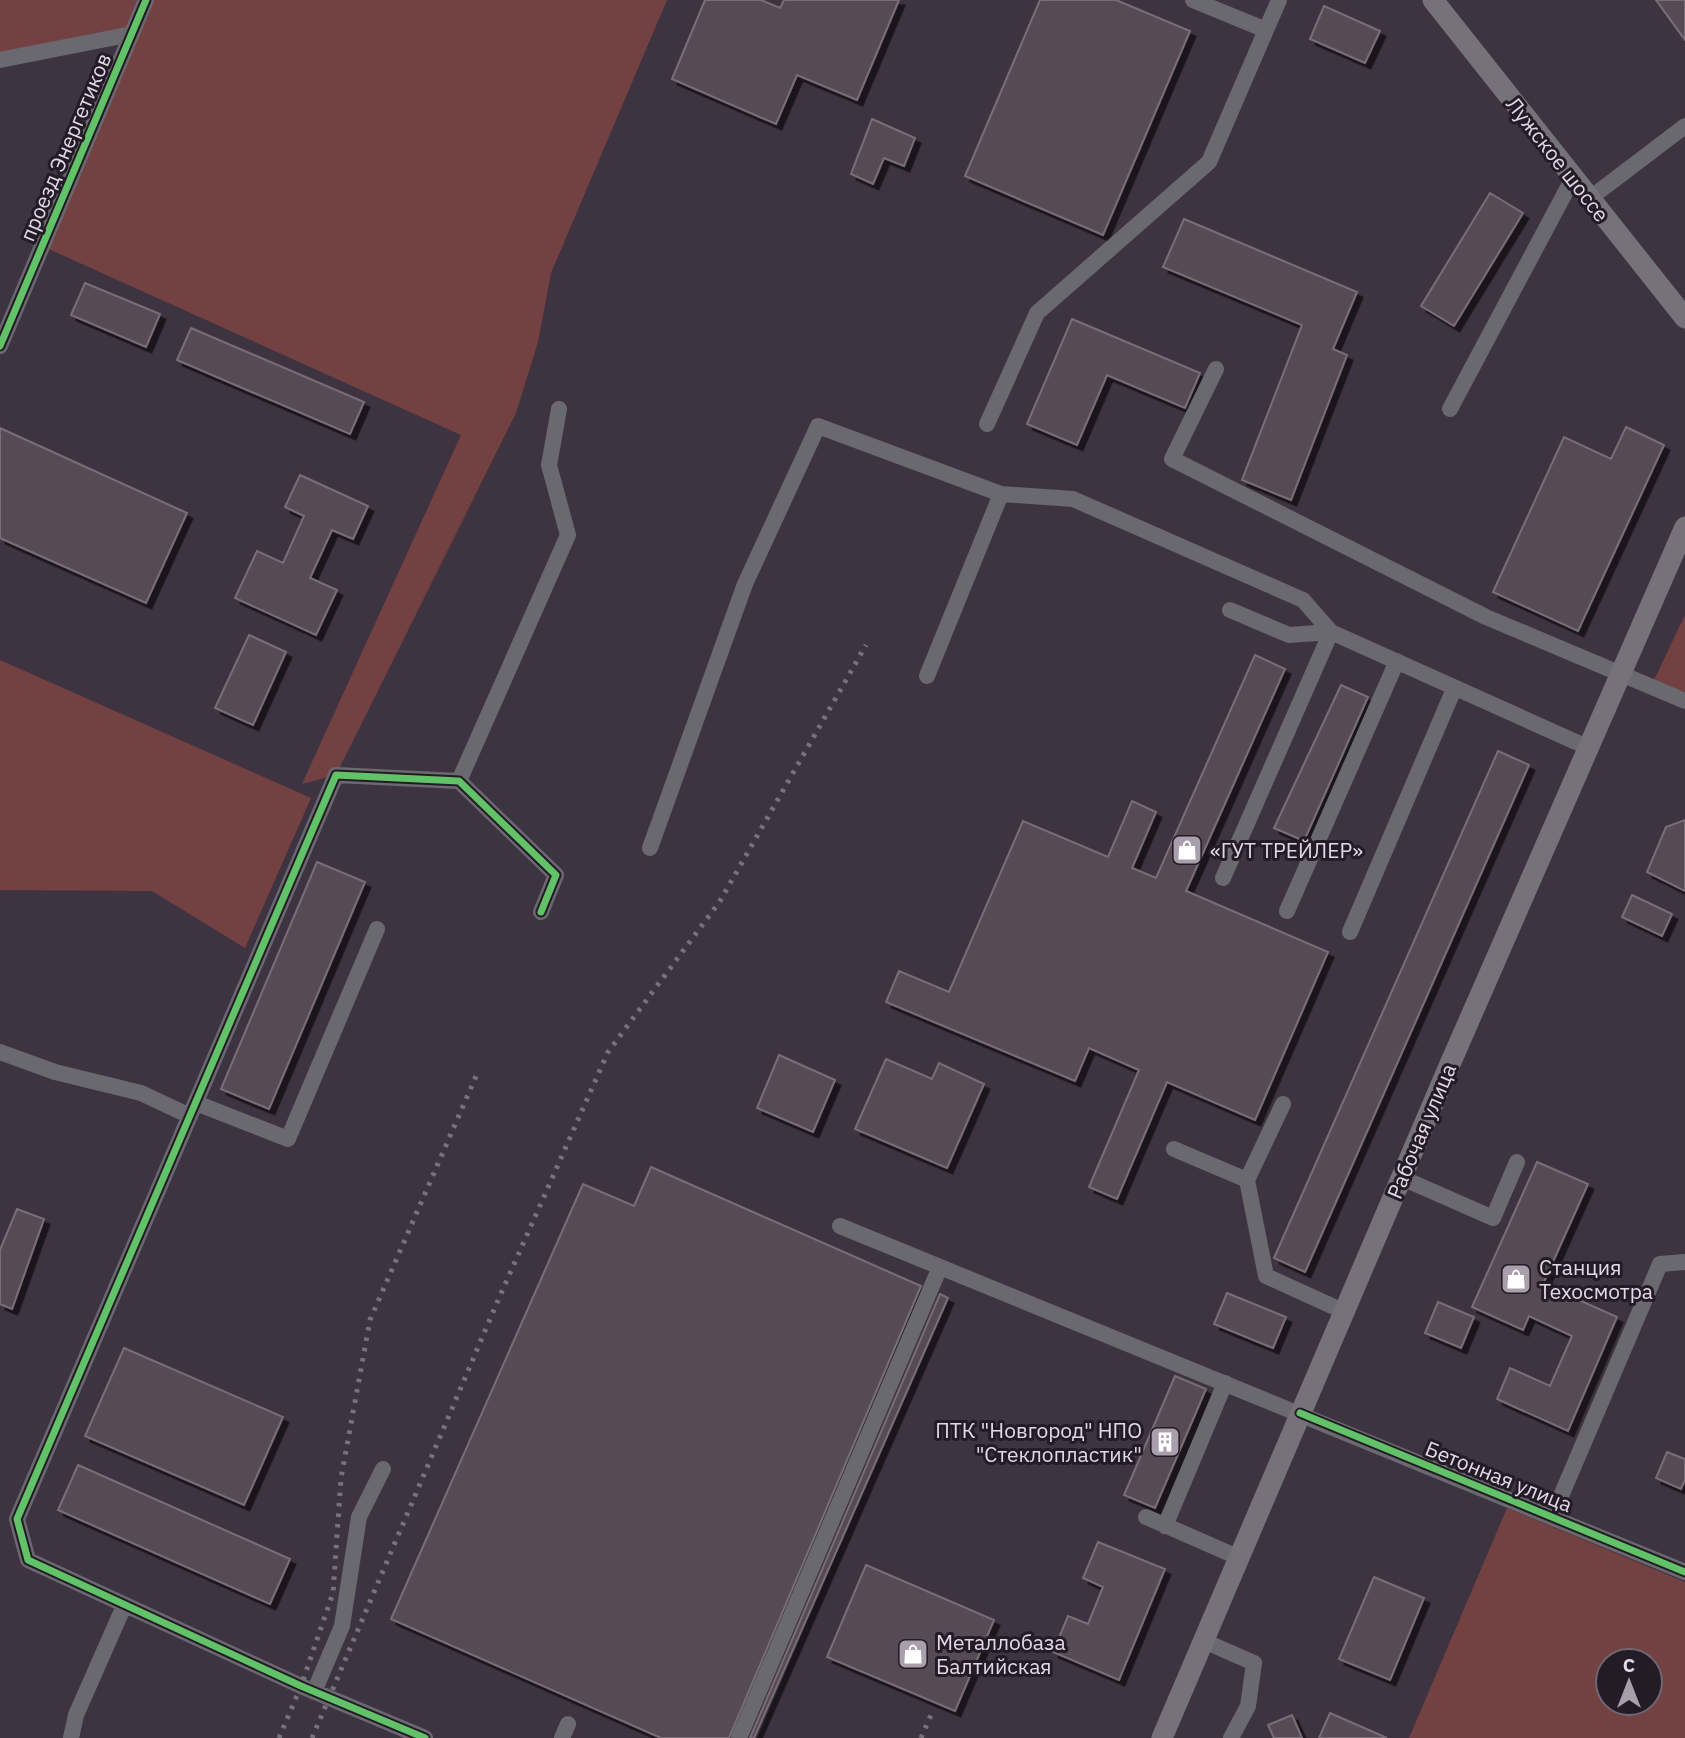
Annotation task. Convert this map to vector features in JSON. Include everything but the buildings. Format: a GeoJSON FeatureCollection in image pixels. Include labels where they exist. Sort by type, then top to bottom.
{"type":"FeatureCollection","features":[{"type":"Feature","properties":{"kind":"main road","name":"Лужское шоссе"},"geometry":{"type":"LineString","coordinates":[[1433,0],[1685,318]]}},
{"type":"Feature","properties":{"kind":"main road","name":"Рабочая улица"},"geometry":{"type":"LineString","coordinates":[[1162,1738],[1587,747],[1685,527]]}},
{"type":"Feature","properties":{"kind":"street","name":"проезд Энергетиков"},"geometry":{"type":"LineString","coordinates":[[0,346],[146,0]]}},
{"type":"Feature","properties":{"kind":"street"},"geometry":{"type":"LineString","coordinates":[[1193,0],[1266,30]]}},
{"type":"Feature","properties":{"kind":"street"},"geometry":{"type":"LineString","coordinates":[[988,424],[1037,313],[1209,162],[1279,0]]}},
{"type":"Feature","properties":{"kind":"street"},"geometry":{"type":"LineString","coordinates":[[0,60],[132,34]]}},
{"type":"Feature","properties":{"kind":"street"},"geometry":{"type":"LineString","coordinates":[[1589,199],[1685,126]]}},
{"type":"Feature","properties":{"kind":"street"},"geometry":{"type":"LineString","coordinates":[[1450,409],[1573,178]]}},
{"type":"Feature","properties":{"kind":"street"},"geometry":{"type":"LineString","coordinates":[[1216,369],[1172,459],[1486,617],[1685,701]]}},
{"type":"Feature","properties":{"kind":"street"},"geometry":{"type":"LineString","coordinates":[[459,781],[568,535],[549,465],[559,409]]}},
{"type":"Feature","properties":{"kind":"street"},"geometry":{"type":"LineString","coordinates":[[650,848],[745,584],[818,426],[1001,494],[1073,499],[1303,600],[1331,632],[1587,747]]}},
{"type":"Feature","properties":{"kind":"street"},"geometry":{"type":"LineString","coordinates":[[927,676],[1001,494]]}},
{"type":"Feature","properties":{"kind":"street"},"geometry":{"type":"LineString","coordinates":[[1230,610],[1290,635],[1331,632]]}},
{"type":"Feature","properties":{"kind":"street"},"geometry":{"type":"LineString","coordinates":[[1223,878],[1331,632]]}},
{"type":"Feature","properties":{"kind":"street"},"geometry":{"type":"LineString","coordinates":[[1287,911],[1397,661]]}},
{"type":"Feature","properties":{"kind":"street"},"geometry":{"type":"LineString","coordinates":[[1350,932],[1454,689]]}},
{"type":"Feature","properties":{"kind":"street"},"geometry":{"type":"LineString","coordinates":[[425,1738],[314,1692],[28,1560],[17,1519],[336,775],[459,781],[556,875],[541,912]]}},
{"type":"Feature","properties":{"kind":"street"},"geometry":{"type":"LineString","coordinates":[[0,1052],[55,1072],[141,1093],[288,1139],[377,929]]}},
{"type":"Feature","properties":{"kind":"street"},"geometry":{"type":"LineString","coordinates":[[1283,1104],[1247,1180],[1266,1276],[1345,1312]]}},
{"type":"Feature","properties":{"kind":"street"},"geometry":{"type":"LineString","coordinates":[[1174,1149],[1247,1180]]}},
{"type":"Feature","properties":{"kind":"street"},"geometry":{"type":"LineString","coordinates":[[1402,1178],[1493,1218],[1517,1161]]}},
{"type":"Feature","properties":{"kind":"street","name":"Бетонная улица"},"geometry":{"type":"LineString","coordinates":[[840,1226],[1685,1572]]}},
{"type":"Feature","properties":{"kind":"street"},"geometry":{"type":"LineString","coordinates":[[1552,1517],[1660,1264],[1685,1262]]}},
{"type":"Feature","properties":{"kind":"street"},"geometry":{"type":"LineString","coordinates":[[738,1738],[940,1266]]}},
{"type":"Feature","properties":{"kind":"street"},"geometry":{"type":"LineString","coordinates":[[1165,1525],[1225,1383]]}},
{"type":"Feature","properties":{"kind":"street"},"geometry":{"type":"LineString","coordinates":[[314,1692],[342,1626],[359,1517],[383,1469]]}},
{"type":"Feature","properties":{"kind":"street"},"geometry":{"type":"LineString","coordinates":[[1146,1517],[1240,1558]]}},
{"type":"Feature","properties":{"kind":"street"},"geometry":{"type":"LineString","coordinates":[[71,1738],[76,1715],[124,1606]]}},
{"type":"Feature","properties":{"kind":"street"},"geometry":{"type":"LineString","coordinates":[[1204,1641],[1254,1663],[1248,1706],[1231,1738]]}},
{"type":"Feature","properties":{"kind":"shaded area"},"geometry":{"type":"Polygon","coordinates":[[[0,0],[667,0],[551,273],[538,342],[516,413],[336,775],[302,784],[461,435],[42,246],[131,35],[0,60],[0,0]]]}},
{"type":"Feature","properties":{"kind":"shaded area"},"geometry":{"type":"Polygon","coordinates":[[[1685,615],[1685,692],[1654,680],[1685,615]]]}},
{"type":"Feature","properties":{"kind":"shaded area"},"geometry":{"type":"Polygon","coordinates":[[[0,660],[311,798],[245,948],[152,891],[0,890],[0,660]]]}},
{"type":"Feature","properties":{"kind":"shaded area"},"geometry":{"type":"Polygon","coordinates":[[[1507,1508],[1685,1582],[1685,1738],[1409,1738],[1507,1508]]]}},
{"type":"Feature","properties":{"kind":"railway"},"geometry":{"type":"LineString","coordinates":[[312,1738],[499,1298],[608,1052],[720,901],[866,645]]}},
{"type":"Feature","properties":{"kind":"railway"},"geometry":{"type":"LineString","coordinates":[[279,1738],[301,1686],[333,1593],[341,1478],[370,1320],[477,1074]]}},
{"type":"Feature","properties":{"kind":"railway"},"geometry":{"type":"LineString","coordinates":[[921,1738],[931,1715]]}},
{"type":"Feature","properties":{"kind":"cycle path"},"geometry":{"type":"LineString","coordinates":[[0,346],[146,0]]}},
{"type":"Feature","properties":{"kind":"cycle path"},"geometry":{"type":"LineString","coordinates":[[425,1738],[301,1686],[28,1560],[17,1519],[336,775],[459,781],[556,875],[541,912]]}},
{"type":"Feature","properties":{"kind":"cycle path"},"geometry":{"type":"LineString","coordinates":[[1300,1413],[1685,1572]]}},
{"type":"Feature","properties":{"kind":"place","name":"«ГУТ ТРЕЙЛЕР»"},"geometry":{"type":"Point","coordinates":[1187,850]}},
{"type":"Feature","properties":{"kind":"place","name":"Станция Техосмотра"},"geometry":{"type":"Point","coordinates":[1516,1279]}},
{"type":"Feature","properties":{"kind":"place","name":"ПТК \"Новгород\" НПО \"Стеклопластик\""},"geometry":{"type":"Point","coordinates":[1165,1442]}},
{"type":"Feature","properties":{"kind":"place","name":"Металлобаза Балтийская"},"geometry":{"type":"Point","coordinates":[913,1654]}}]}
